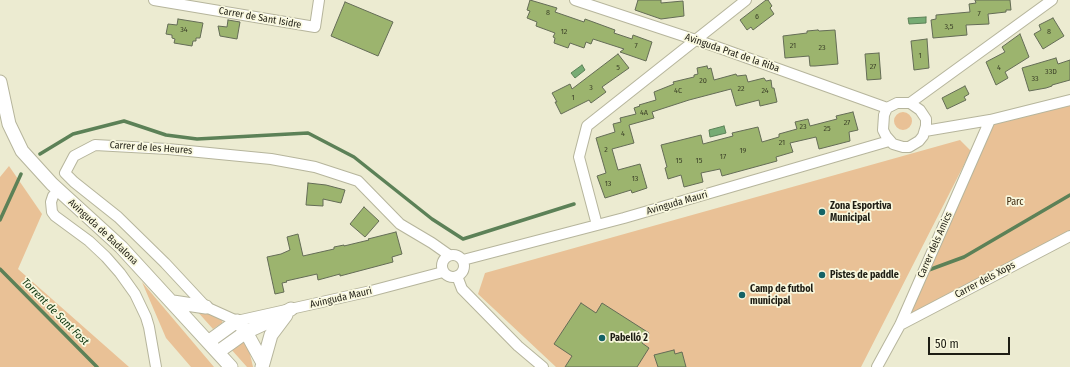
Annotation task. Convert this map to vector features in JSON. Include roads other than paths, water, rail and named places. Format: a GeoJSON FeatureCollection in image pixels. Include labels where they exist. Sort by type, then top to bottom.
{"type":"FeatureCollection","features":[{"type":"Feature","properties":{"kind":"street","name":"Carrer de Sant Isidre"},"geometry":{"type":"LineString","coordinates":[[154,0],[315,27],[319,0]]}},
{"type":"Feature","properties":{"kind":"street","name":"Avinguda Prat de la Riba"},"geometry":{"type":"LineString","coordinates":[[576,0],[695,40],[887,108]]}},
{"type":"Feature","properties":{"kind":"street"},"geometry":{"type":"LineString","coordinates":[[597,225],[579,157],[587,126],[746,0]]}},
{"type":"Feature","properties":{"kind":"street"},"geometry":{"type":"LineString","coordinates":[[910,103],[1052,0]]}},
{"type":"Feature","properties":{"kind":"street","name":"Avinguda de Badalona"},"geometry":{"type":"LineString","coordinates":[[0,82],[9,124],[22,151],[59,190],[121,247],[231,367]]}},
{"type":"Feature","properties":{"kind":"street"},"geometry":{"type":"LineString","coordinates":[[925,131],[990,120],[1070,100]]}},
{"type":"Feature","properties":{"kind":"street"},"geometry":{"type":"LineString","coordinates":[[897,103],[910,103],[920,110],[926,119],[925,131],[919,141],[909,146],[897,146],[889,141],[883,130],[884,115],[887,108],[897,103]]}},
{"type":"Feature","properties":{"kind":"street","name":"Carrer dels Amics"},"geometry":{"type":"LineString","coordinates":[[877,367],[900,325],[990,120]]}},
{"type":"Feature","properties":{"kind":"street","name":"Avinguda Mauri"},"geometry":{"type":"LineString","coordinates":[[463,260],[624,218],[889,141]]}},
{"type":"Feature","properties":{"kind":"street","name":"Carrer de les Heures"},"geometry":{"type":"LineString","coordinates":[[237,321],[206,307],[165,263],[118,217],[65,173],[74,156],[95,145],[168,149],[271,159],[315,167],[358,181],[400,224],[449,255]]}},
{"type":"Feature","properties":{"kind":"street"},"geometry":{"type":"LineString","coordinates":[[59,190],[53,196],[51,202],[52,212],[55,216],[89,241],[106,257],[128,284],[143,311],[149,327],[156,367]]}},
{"type":"Feature","properties":{"kind":"street","name":"Carrer dels Xops"},"geometry":{"type":"LineString","coordinates":[[900,325],[1070,236]]}},
{"type":"Feature","properties":{"kind":"street"},"geometry":{"type":"LineString","coordinates":[[457,255],[463,260],[464,270],[460,275],[449,276],[443,272],[442,262],[446,256],[457,255]]}},
{"type":"Feature","properties":{"kind":"street","name":"Avinguda Mauri"},"geometry":{"type":"LineString","coordinates":[[237,321],[371,291],[443,272]]}},
{"type":"Feature","properties":{"kind":"street"},"geometry":{"type":"LineString","coordinates":[[457,276],[462,289],[518,346],[543,367]]}},
{"type":"Feature","properties":{"kind":"street"},"geometry":{"type":"LineString","coordinates":[[173,302],[206,307]]}},
{"type":"Feature","properties":{"kind":"street"},"geometry":{"type":"LineString","coordinates":[[218,352],[246,332],[291,309]]}},
{"type":"Feature","properties":{"kind":"street"},"geometry":{"type":"LineString","coordinates":[[263,365],[271,335],[291,309]]}},
{"type":"Feature","properties":{"kind":"street"},"geometry":{"type":"LineString","coordinates":[[208,342],[237,321],[246,332],[263,365]]}},
{"type":"Feature","properties":{"kind":"waterway"},"geometry":{"type":"LineString","coordinates":[[40,154],[73,134],[124,121],[166,135],[197,139],[308,133],[354,157],[432,219],[463,239],[574,204]]}},
{"type":"Feature","properties":{"kind":"waterway"},"geometry":{"type":"LineString","coordinates":[[0,220],[21,174]]}},
{"type":"Feature","properties":{"kind":"waterway"},"geometry":{"type":"LineString","coordinates":[[926,271],[964,257],[1070,195]]}},
{"type":"Feature","properties":{"kind":"waterway","name":"Torrent de Sant Fost"},"geometry":{"type":"LineString","coordinates":[[0,269],[97,367]]}},
{"type":"Feature","properties":{"kind":"place","name":"Zona Esportiva Municipal"},"geometry":{"type":"Point","coordinates":[822,212]}},
{"type":"Feature","properties":{"kind":"place","name":"Pistes de paddle"},"geometry":{"type":"Point","coordinates":[822,275]}},
{"type":"Feature","properties":{"kind":"place","name":"Camp de futbol municipal"},"geometry":{"type":"Point","coordinates":[742,295]}},
{"type":"Feature","properties":{"kind":"place","name":"Pabelló 2"},"geometry":{"type":"Point","coordinates":[602,338]}},
{"type":"Feature","properties":{"kind":"park label","name":"Parc"},"geometry":{"type":"Point","coordinates":[1015,202]}}]}
